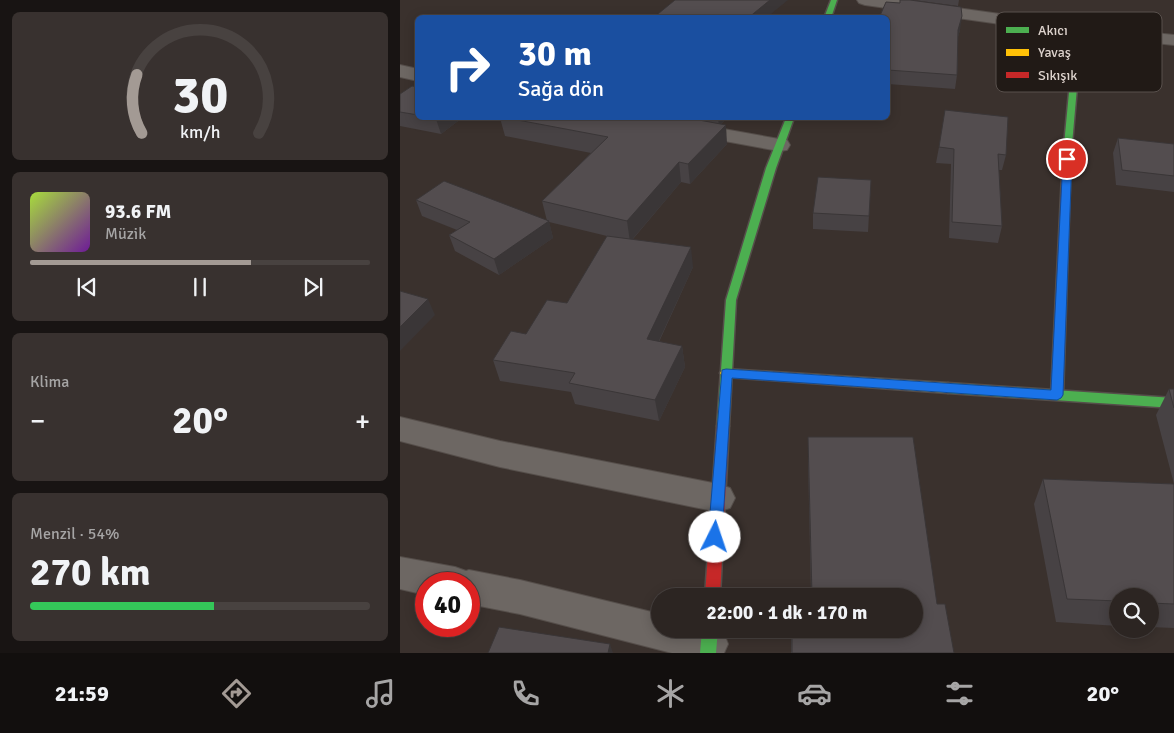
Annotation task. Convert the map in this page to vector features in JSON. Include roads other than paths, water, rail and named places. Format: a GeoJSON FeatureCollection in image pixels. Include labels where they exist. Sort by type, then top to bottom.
{"type":"FeatureCollection","features":[{"type":"Feature","properties":{"kind":"street"},"geometry":{"type":"LineString","coordinates":[[829,15],[834,0]]}},
{"type":"Feature","properties":{"kind":"street"},"geometry":{"type":"LineString","coordinates":[[865,0],[996,18]]}},
{"type":"Feature","properties":{"kind":"street"},"geometry":{"type":"LineString","coordinates":[[400,71],[415,74]]}},
{"type":"Feature","properties":{"kind":"street"},"geometry":{"type":"LineString","coordinates":[[1057,395],[1064,196],[1073,92]]}},
{"type":"Feature","properties":{"kind":"street"},"geometry":{"type":"LineString","coordinates":[[643,120],[779,145]]}},
{"type":"Feature","properties":{"kind":"street"},"geometry":{"type":"LineString","coordinates":[[712,588],[731,300],[779,145],[789,120]]}},
{"type":"Feature","properties":{"kind":"street"},"geometry":{"type":"LineString","coordinates":[[726,373],[1174,403]]}},
{"type":"Feature","properties":{"kind":"street"},"geometry":{"type":"LineString","coordinates":[[400,429],[500,454],[718,498]]}},
{"type":"Feature","properties":{"kind":"street"},"geometry":{"type":"LineString","coordinates":[[400,573],[415,576]]}},
{"type":"Feature","properties":{"kind":"street"},"geometry":{"type":"LineString","coordinates":[[480,588],[709,642]]}}]}
